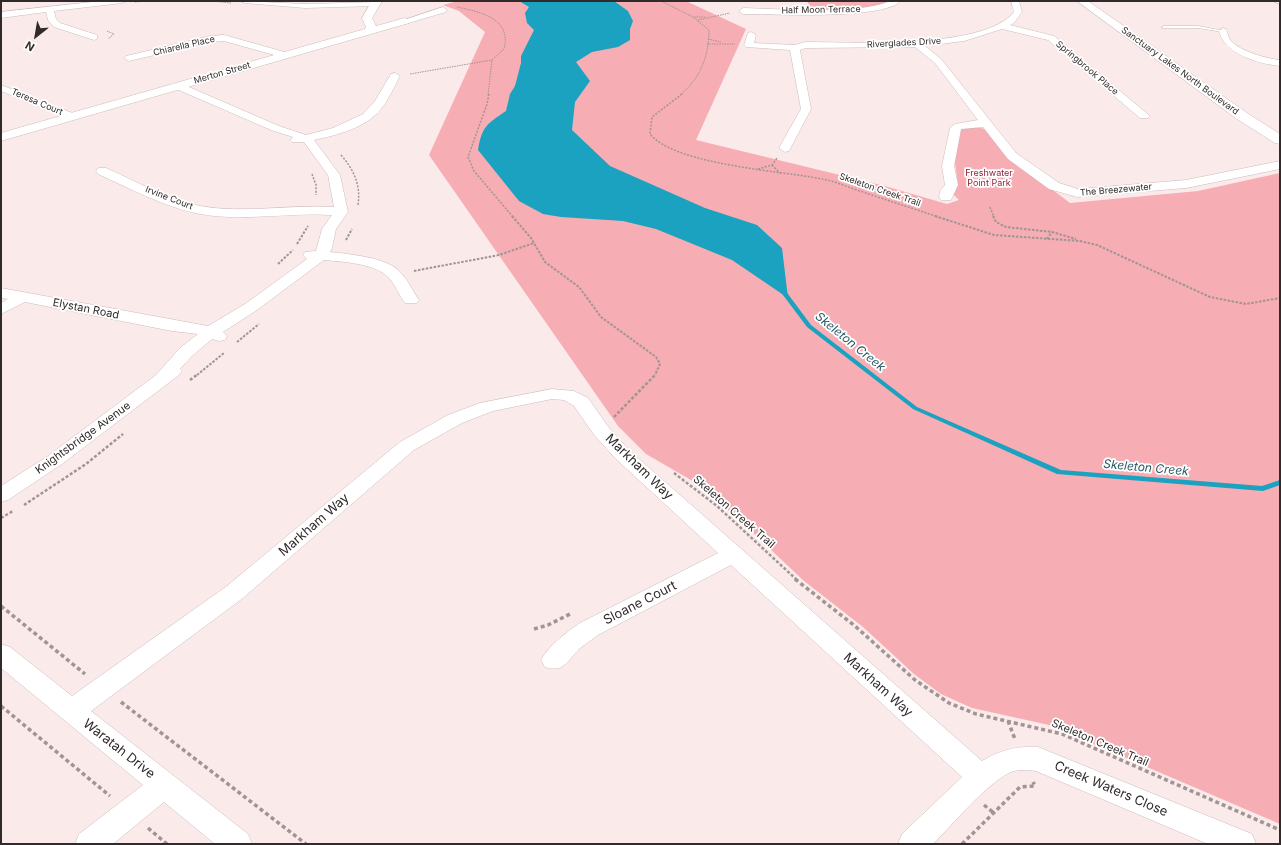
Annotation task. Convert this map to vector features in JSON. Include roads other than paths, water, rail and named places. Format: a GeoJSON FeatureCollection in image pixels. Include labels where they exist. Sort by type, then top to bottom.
{"type":"FeatureCollection","features":[{"type":"Feature","properties":{"kind":"street"},"geometry":{"type":"LineString","coordinates":[[1,15],[122,1]]}},
{"type":"Feature","properties":{"kind":"street"},"geometry":{"type":"LineString","coordinates":[[245,1],[305,6],[379,8],[406,21]]}},
{"type":"Feature","properties":{"kind":"street","name":"Half Moon Terrace"},"geometry":{"type":"LineString","coordinates":[[743,11],[864,10],[883,7],[897,1]]}},
{"type":"Feature","properties":{"kind":"street","name":"Riverglades Drive"},"geometry":{"type":"LineString","coordinates":[[751,35],[749,45],[796,48],[806,45],[917,44],[964,38],[1002,26],[1011,21],[1018,12],[1015,1]]}},
{"type":"Feature","properties":{"kind":"street","name":"Sanctuary Lakes North Boulevard"},"geometry":{"type":"LineString","coordinates":[[1082,1],[1089,4],[1242,116],[1280,140]]}},
{"type":"Feature","properties":{"kind":"street","name":"Sanctuary Lakes North Boulevard"},"geometry":{"type":"LineString","coordinates":[[1099,1],[1103,6],[1280,129]]}},
{"type":"Feature","properties":{"kind":"street"},"geometry":{"type":"LineString","coordinates":[[369,32],[371,27],[367,18],[379,8]]}},
{"type":"Feature","properties":{"kind":"street"},"geometry":{"type":"LineString","coordinates":[[49,9],[52,20],[57,25],[94,37]]}},
{"type":"Feature","properties":{"kind":"street","name":"Merton Street"},"geometry":{"type":"LineString","coordinates":[[1,137],[443,10]]}},
{"type":"Feature","properties":{"kind":"street","name":"Springbrook Place"},"geometry":{"type":"LineString","coordinates":[[1002,26],[1051,38],[1144,116]]}},
{"type":"Feature","properties":{"kind":"street"},"geometry":{"type":"LineString","coordinates":[[1223,31],[1226,41],[1230,45],[1279,65]]}},
{"type":"Feature","properties":{"kind":"street","name":"Chiarella Place"},"geometry":{"type":"LineString","coordinates":[[129,58],[210,39],[224,38],[285,55]]}},
{"type":"Feature","properties":{"kind":"street","name":"The Breezewater"},"geometry":{"type":"LineString","coordinates":[[917,44],[938,62],[1012,156],[1054,186],[1077,193],[1186,184],[1280,165]]}},
{"type":"Feature","properties":{"kind":"street"},"geometry":{"type":"LineString","coordinates":[[785,148],[806,109],[795,51],[796,48]]}},
{"type":"Feature","properties":{"kind":"street"},"geometry":{"type":"LineString","coordinates":[[304,141],[357,121],[372,112],[396,76]]}},
{"type":"Feature","properties":{"kind":"street"},"geometry":{"type":"LineString","coordinates":[[178,86],[304,141],[334,175],[340,200],[325,212],[328,233],[325,248],[320,256],[352,260],[382,267],[394,276],[411,300]]}},
{"type":"Feature","properties":{"kind":"street","name":"Teresa Court"},"geometry":{"type":"LineString","coordinates":[[2,88],[71,116]]}},
{"type":"Feature","properties":{"kind":"street"},"geometry":{"type":"LineString","coordinates":[[946,197],[947,191],[952,185],[948,166],[956,128],[964,125],[986,124]]}},
{"type":"Feature","properties":{"kind":"street"},"geometry":{"type":"LineString","coordinates":[[304,141],[331,131]]}},
{"type":"Feature","properties":{"kind":"street","name":"Irvine Court"},"geometry":{"type":"LineString","coordinates":[[102,171],[182,205],[215,212],[325,212]]}},
{"type":"Feature","properties":{"kind":"street","name":"Knightsbridge Avenue"},"geometry":{"type":"LineString","coordinates":[[1,495],[55,460],[163,378],[220,340],[251,307],[320,256]]}},
{"type":"Feature","properties":{"kind":"street","name":"Elystan Road"},"geometry":{"type":"LineString","coordinates":[[1,293],[172,326],[190,334],[220,340]]}},
{"type":"Feature","properties":{"kind":"street"},"geometry":{"type":"LineString","coordinates":[[1,309],[23,297]]}},
{"type":"Feature","properties":{"kind":"street","name":"Markham Way"},"geometry":{"type":"LineString","coordinates":[[71,711],[111,695],[236,592],[407,446],[439,426],[469,413],[536,396],[561,394],[575,398],[581,402],[611,443],[733,555],[974,784]]}},
{"type":"Feature","properties":{"kind":"street","name":"Sloane Court"},"geometry":{"type":"LineString","coordinates":[[554,660],[571,642],[589,629],[733,555]]}},
{"type":"Feature","properties":{"kind":"street","name":"Waratah Drive"},"geometry":{"type":"LineString","coordinates":[[1,654],[237,844]]}},
{"type":"Feature","properties":{"kind":"street","name":"Creek Waters Close"},"geometry":{"type":"LineString","coordinates":[[974,784],[1000,763],[1011,759],[1038,759],[1241,844]]}},
{"type":"Feature","properties":{"kind":"street"},"geometry":{"type":"LineString","coordinates":[[913,844],[974,784]]}},
{"type":"Feature","properties":{"kind":"street"},"geometry":{"type":"LineString","coordinates":[[90,844],[164,785]]}},
{"type":"Feature","properties":{"kind":"lane"},"geometry":{"type":"LineString","coordinates":[[1163,27],[1198,27],[1223,31]]}},
{"type":"Feature","properties":{"kind":"water"},"geometry":{"type":"Polygon","coordinates":[[[519,1],[614,1],[628,11],[633,21],[630,29],[630,40],[618,47],[592,52],[576,62],[590,81],[575,102],[572,130],[610,166],[705,208],[757,225],[782,248],[788,298],[732,260],[656,229],[623,221],[561,217],[543,214],[519,201],[478,150],[481,136],[486,126],[506,111],[510,94],[515,86],[521,63],[521,56],[534,30],[527,23],[525,13],[529,7],[519,1]]]}},
{"type":"Feature","properties":{"kind":"waterway","name":"Skeleton Creek"},"geometry":{"type":"LineString","coordinates":[[783,291],[809,326],[915,408],[1060,472],[1263,489],[1280,482]]}},
{"type":"Feature","properties":{"kind":"park label","name":"Freshwater Point Park"},"geometry":{"type":"Point","coordinates":[989,178]}}]}
